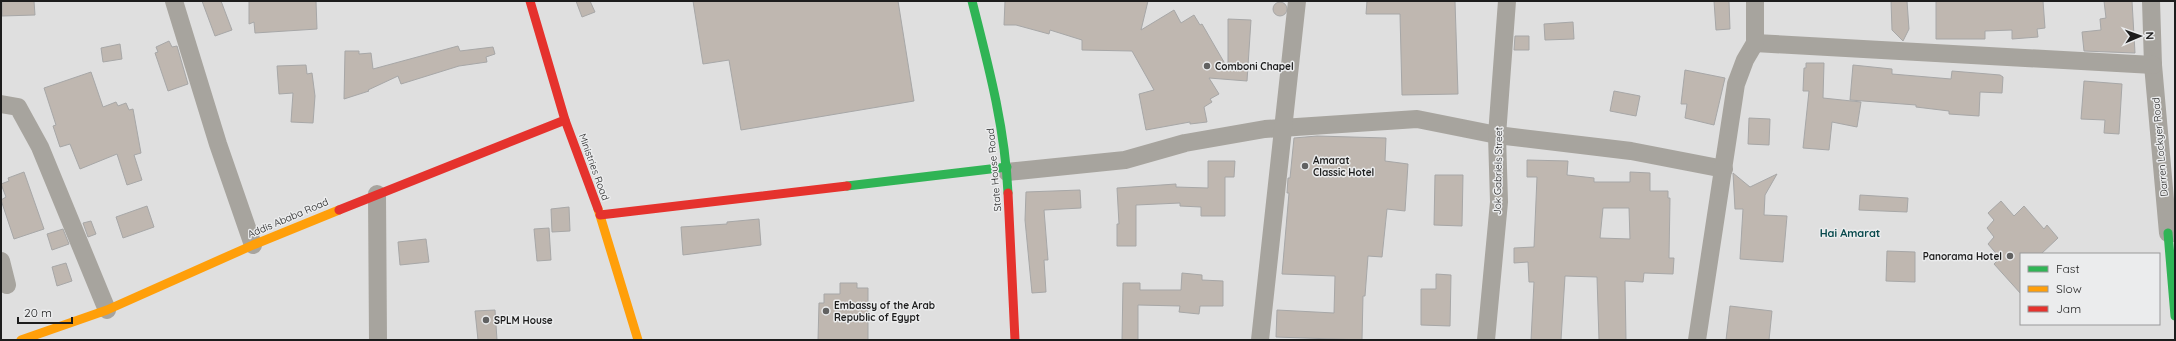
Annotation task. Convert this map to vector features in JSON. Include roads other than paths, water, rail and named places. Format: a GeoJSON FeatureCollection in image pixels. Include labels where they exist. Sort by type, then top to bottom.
{"type":"FeatureCollection","features":[{"type":"Feature","properties":{"kind":"main road","name":"Ministries Road"},"geometry":{"type":"LineString","coordinates":[[530,1],[565,120],[600,215],[638,340]]}},
{"type":"Feature","properties":{"kind":"main road","name":"State House Road"},"geometry":{"type":"LineString","coordinates":[[972,1],[996,98],[1007,169],[1015,340]]}},
{"type":"Feature","properties":{"kind":"main road","name":"Addis Ababa Road"},"geometry":{"type":"LineString","coordinates":[[21,340],[107,310],[253,245],[377,194],[565,120]]}},
{"type":"Feature","properties":{"kind":"main road"},"geometry":{"type":"LineString","coordinates":[[600,215],[1007,169]]}},
{"type":"Feature","properties":{"kind":"main road","name":"Darren Lockyer Road"},"geometry":{"type":"LineString","coordinates":[[2172,233],[2175,316]]}},
{"type":"Feature","properties":{"kind":"street"},"geometry":{"type":"LineString","coordinates":[[174,1],[218,144],[253,245]]}},
{"type":"Feature","properties":{"kind":"street"},"geometry":{"type":"LineString","coordinates":[[1260,340],[1297,1]]}},
{"type":"Feature","properties":{"kind":"street","name":"Jok Gabriels Street"},"geometry":{"type":"LineString","coordinates":[[1486,340],[1499,202],[1497,135],[1507,1]]}},
{"type":"Feature","properties":{"kind":"street"},"geometry":{"type":"LineString","coordinates":[[1697,340],[1736,84],[1745,60],[1755,43],[1755,1]]}},
{"type":"Feature","properties":{"kind":"street","name":"Darren Lockyer Road"},"geometry":{"type":"LineString","coordinates":[[2151,1],[2153,65],[2172,233]]}},
{"type":"Feature","properties":{"kind":"street"},"geometry":{"type":"LineString","coordinates":[[1755,43],[2153,65]]}},
{"type":"Feature","properties":{"kind":"street"},"geometry":{"type":"LineString","coordinates":[[1,104],[18,107],[40,147],[107,310]]}},
{"type":"Feature","properties":{"kind":"street"},"geometry":{"type":"LineString","coordinates":[[1007,169],[1125,160],[1185,143],[1265,129],[1284,129],[1417,119],[1497,135],[1631,151],[1724,169]]}},
{"type":"Feature","properties":{"kind":"street"},"geometry":{"type":"LineString","coordinates":[[377,194],[378,340]]}},
{"type":"Feature","properties":{"kind":"street"},"geometry":{"type":"LineString","coordinates":[[1,261],[6,285]]}},
{"type":"Feature","properties":{"kind":"place","name":"Comboni Chapel"},"geometry":{"type":"Point","coordinates":[1207,66]}},
{"type":"Feature","properties":{"kind":"place","name":"Amarat Classic Hotel"},"geometry":{"type":"Point","coordinates":[1305,166]}},
{"type":"Feature","properties":{"kind":"place","name":"Panorama Hotel"},"geometry":{"type":"Point","coordinates":[2010,256]}},
{"type":"Feature","properties":{"kind":"place","name":"Embassy of the Arab Republic of Egypt"},"geometry":{"type":"Point","coordinates":[826,311]}},
{"type":"Feature","properties":{"kind":"place","name":"SPLM House"},"geometry":{"type":"Point","coordinates":[486,320]}},
{"type":"Feature","properties":{"kind":"district","name":"Hai Amarat"},"geometry":{"type":"Point","coordinates":[1850,233]}}]}
